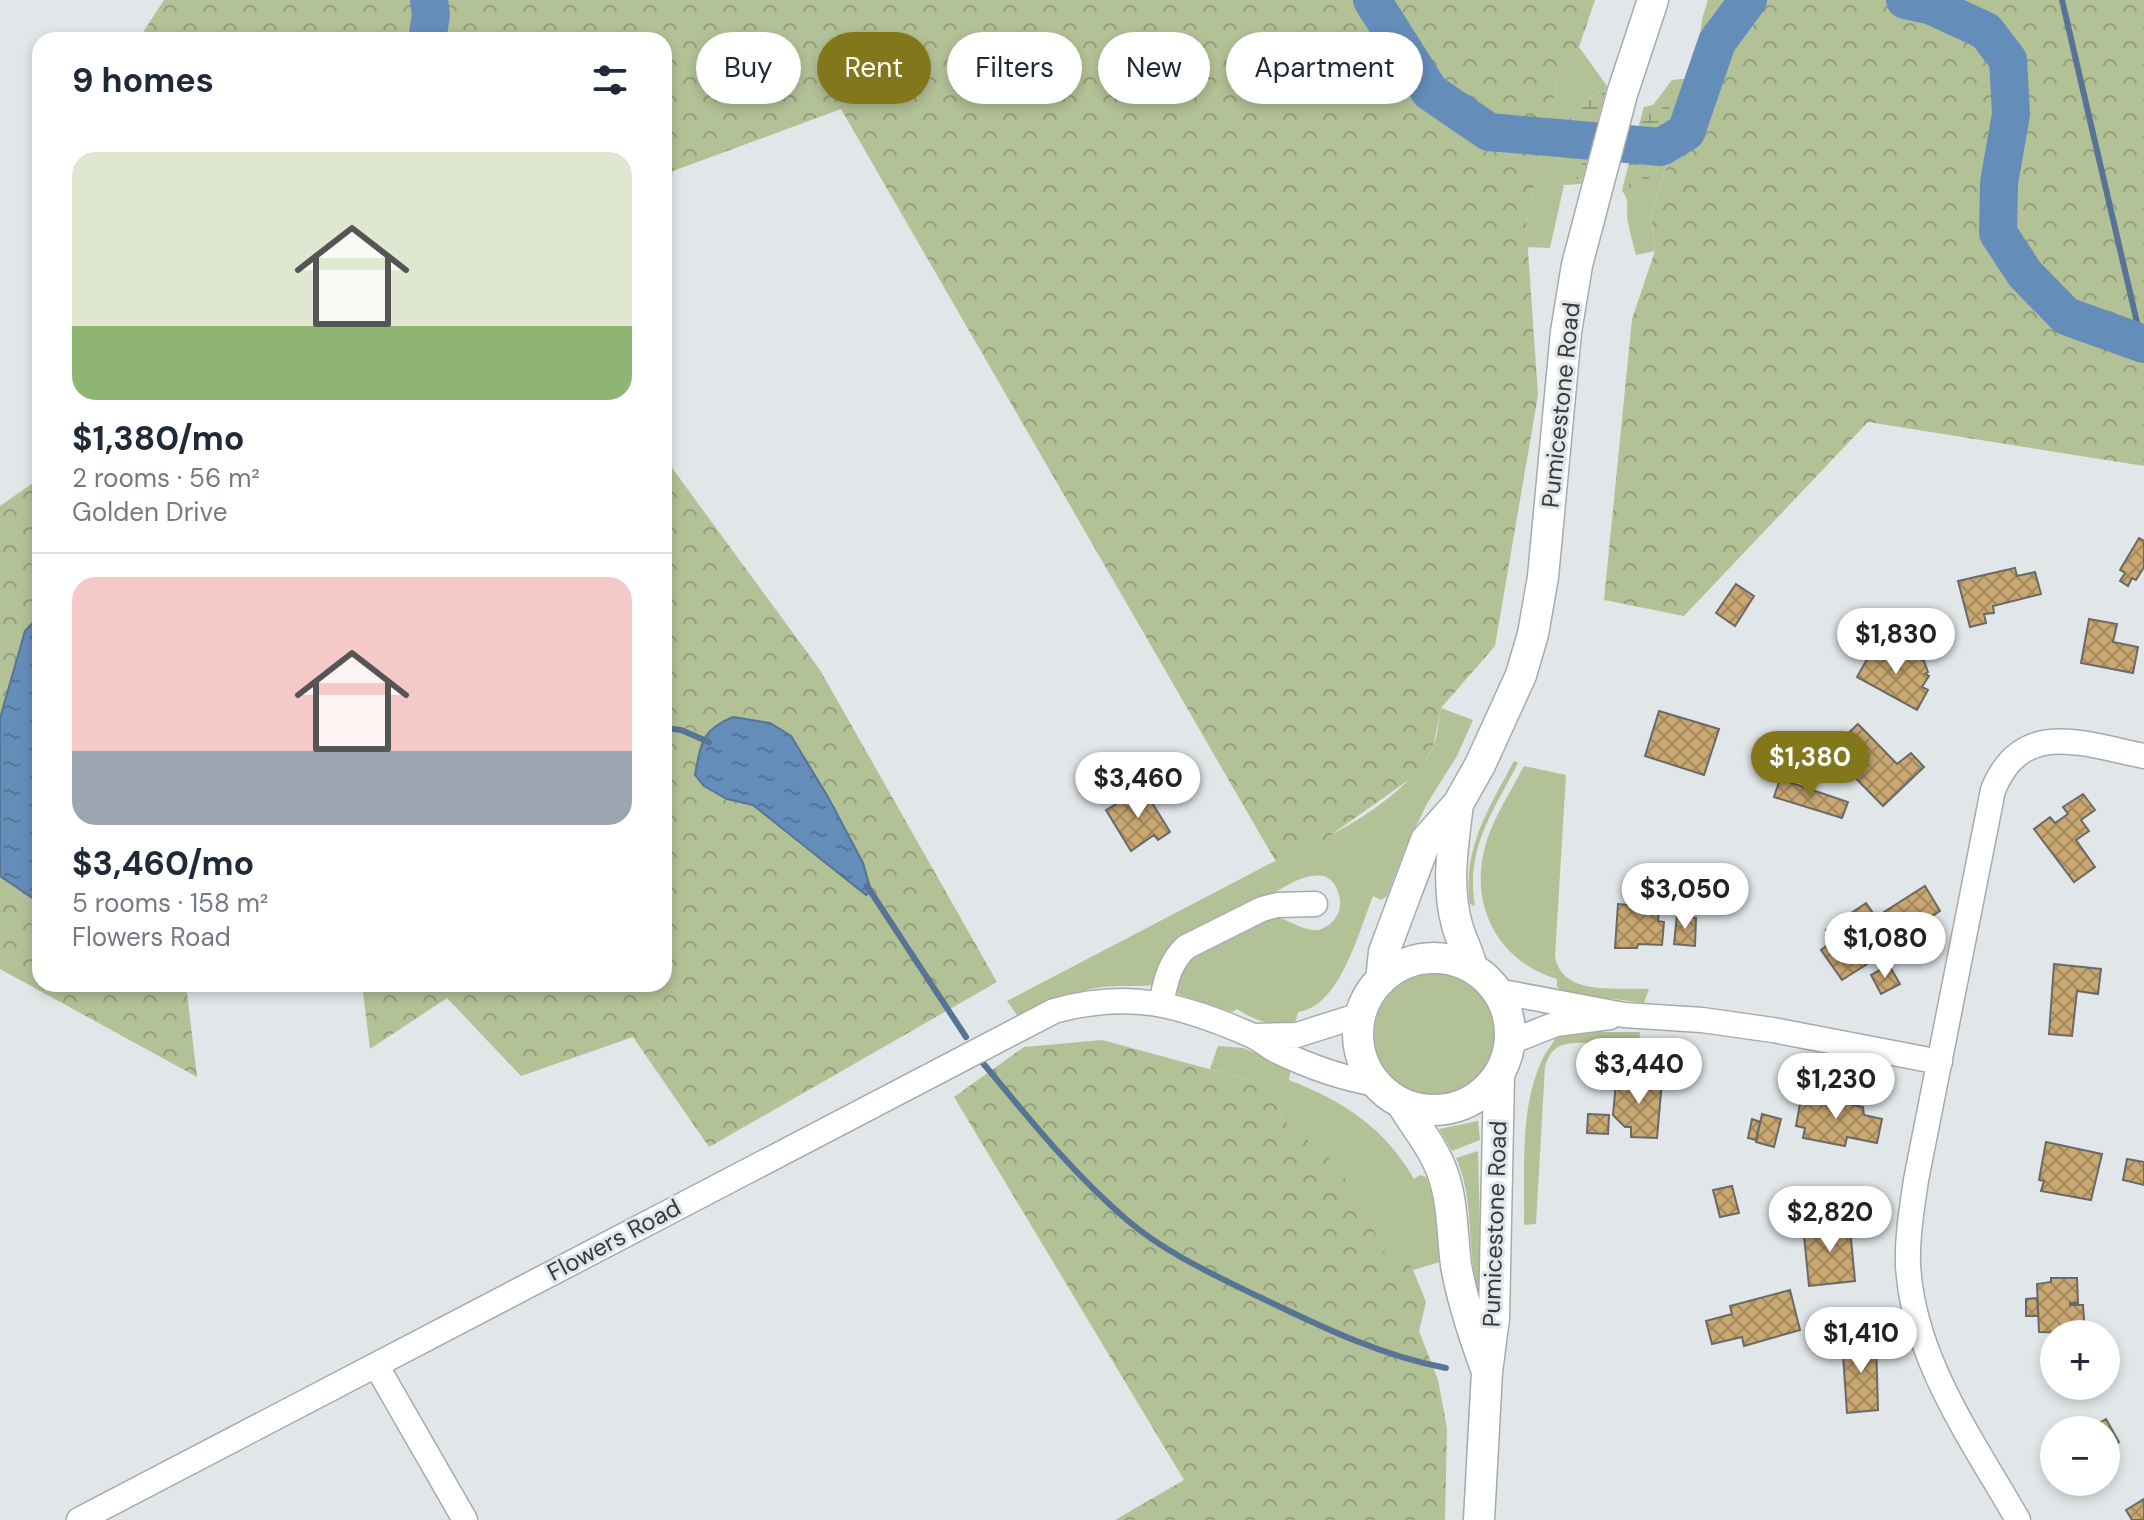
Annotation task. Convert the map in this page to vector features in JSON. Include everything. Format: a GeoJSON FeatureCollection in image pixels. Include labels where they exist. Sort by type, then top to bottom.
{"type":"FeatureCollection","features":[{"type":"Feature","properties":{"kind":"main road","name":"Pumicestone Road"},"geometry":{"type":"LineString","coordinates":[[1381,980],[1384,952],[1426,840],[1458,804],[1503,718],[1521,675],[1533,634],[1543,577],[1566,332],[1577,265],[1622,94],[1653,0]]}},
{"type":"Feature","properties":{"kind":"main road","name":"Pumicestone Road"},"geometry":{"type":"LineString","coordinates":[[1458,804],[1450,871],[1452,900],[1472,968]]}},
{"type":"Feature","properties":{"kind":"main road"},"geometry":{"type":"LineString","coordinates":[[1424,959],[1449,959],[1472,968],[1497,991],[1510,1024],[1510,1042],[1499,1075],[1485,1091],[1466,1104],[1423,1110],[1402,1104],[1376,1084],[1363,1063],[1358,1039],[1360,1015],[1368,996],[1381,980],[1401,966],[1424,959]]}},
{"type":"Feature","properties":{"kind":"main road","name":"Pumicestone Road"},"geometry":{"type":"LineString","coordinates":[[1479,1520],[1487,1372],[1494,1318],[1499,1075]]}},
{"type":"Feature","properties":{"kind":"main road","name":"Pumicestone Road"},"geometry":{"type":"LineString","coordinates":[[1402,1104],[1442,1171],[1448,1190],[1456,1265],[1466,1311],[1487,1372]]}},
{"type":"Feature","properties":{"kind":"street"},"geometry":{"type":"LineString","coordinates":[[2018,1520],[1941,1383],[1923,1338],[1908,1266],[1909,1225],[1993,790],[2000,774],[2008,761],[2020,752],[2049,741],[2071,742],[2144,756]]}},
{"type":"Feature","properties":{"kind":"street"},"geometry":{"type":"LineString","coordinates":[[1161,1003],[1168,970],[1186,947],[1262,909],[1277,905],[1315,904]]}},
{"type":"Feature","properties":{"kind":"street"},"geometry":{"type":"LineString","coordinates":[[1497,991],[1624,1015],[1702,1020],[1773,1030],[1940,1062]]}},
{"type":"Feature","properties":{"kind":"street","name":"Flowers Road"},"geometry":{"type":"LineString","coordinates":[[79,1520],[1054,1011],[1113,1000],[1161,1003],[1254,1036],[1276,1050],[1344,1078],[1376,1084]]}},
{"type":"Feature","properties":{"kind":"street","name":"Flowers Road"},"geometry":{"type":"LineString","coordinates":[[1254,1036],[1297,1035],[1360,1015]]}},
{"type":"Feature","properties":{"kind":"street"},"geometry":{"type":"LineString","coordinates":[[1510,1042],[1556,1024],[1624,1015]]}},
{"type":"Feature","properties":{"kind":"street"},"geometry":{"type":"LineString","coordinates":[[376,1365],[465,1520]]}},
{"type":"Feature","properties":{"kind":"green space"},"geometry":{"type":"Polygon","coordinates":[[[164,0],[1595,0],[1579,47],[1559,76],[1526,222],[1538,395],[1495,646],[1441,708],[1433,747],[1417,774],[1321,842],[1298,849],[1276,862],[841,109],[673,171],[672,174],[672,32],[143,32],[164,0]]]}},
{"type":"Feature","properties":{"kind":"green space"},"geometry":{"type":"Polygon","coordinates":[[[1708,0],[2144,0],[2144,466],[1868,422],[1684,616],[1604,600],[1632,319],[1655,251],[1651,213],[1686,109],[1708,0]]]}},
{"type":"Feature","properties":{"kind":"green space"},"geometry":{"type":"Polygon","coordinates":[[[1579,47],[1607,86],[1606,90],[1589,98],[1567,121],[1547,129],[1559,76],[1579,47]]]}},
{"type":"Feature","properties":{"kind":"green space"},"geometry":{"type":"Polygon","coordinates":[[[1691,78],[1681,122],[1663,113],[1642,114],[1644,107],[1653,105],[1672,80],[1691,78]]]}},
{"type":"Feature","properties":{"kind":"green space"},"geometry":{"type":"Polygon","coordinates":[[[1606,90],[1583,177],[1577,180],[1573,170],[1543,146],[1547,129],[1567,121],[1589,98],[1606,90]]]}},
{"type":"Feature","properties":{"kind":"green space"},"geometry":{"type":"Polygon","coordinates":[[[1667,104],[1673,116],[1681,122],[1669,158],[1659,157],[1649,170],[1649,179],[1643,183],[1634,187],[1623,186],[1642,114],[1667,104]]]}},
{"type":"Feature","properties":{"kind":"green space"},"geometry":{"type":"Polygon","coordinates":[[[1543,146],[1573,170],[1577,180],[1583,177],[1581,184],[1564,185],[1550,248],[1527,247],[1526,222],[1543,146]]]}},
{"type":"Feature","properties":{"kind":"green space"},"geometry":{"type":"Polygon","coordinates":[[[1659,157],[1669,158],[1651,213],[1655,251],[1636,255],[1623,186],[1626,187],[1649,170],[1659,157]]]}},
{"type":"Feature","properties":{"kind":"green space"},"geometry":{"type":"Polygon","coordinates":[[[672,468],[820,670],[997,982],[709,1147],[633,1037],[521,1076],[447,998],[370,1049],[363,992],[672,992],[672,468]]]}},
{"type":"Feature","properties":{"kind":"green space"},"geometry":{"type":"Polygon","coordinates":[[[32,484],[32,987],[0,969],[0,506],[32,484]]]}},
{"type":"Feature","properties":{"kind":"green space"},"geometry":{"type":"Polygon","coordinates":[[[1441,708],[1473,720],[1457,756],[1428,802],[1407,844],[1387,896],[1381,900],[1373,896],[1354,947],[1336,982],[1313,1007],[1298,1012],[1295,1024],[1265,1022],[1237,1009],[1232,1012],[1178,994],[1173,987],[1182,963],[1197,947],[1243,921],[1265,916],[1308,929],[1325,928],[1337,916],[1340,901],[1333,883],[1322,876],[1294,882],[1192,935],[1165,960],[1154,985],[1092,989],[1017,1015],[1007,1001],[1373,810],[1407,782],[1431,751],[1441,708]]]}},
{"type":"Feature","properties":{"kind":"green space"},"geometry":{"type":"Polygon","coordinates":[[[1514,761],[1518,763],[1483,832],[1478,849],[1474,866],[1475,906],[1470,904],[1469,884],[1474,847],[1487,812],[1514,761]]]}},
{"type":"Feature","properties":{"kind":"green space"},"geometry":{"type":"Polygon","coordinates":[[[1524,766],[1566,775],[1555,956],[1559,969],[1579,984],[1649,989],[1644,1003],[1561,992],[1557,979],[1518,959],[1492,927],[1481,887],[1481,866],[1493,824],[1524,766]]]}},
{"type":"Feature","properties":{"kind":"green space"},"geometry":{"type":"Polygon","coordinates":[[[1436,973],[1460,978],[1479,992],[1493,1011],[1498,1035],[1493,1059],[1479,1078],[1460,1092],[1436,1097],[1412,1092],[1393,1078],[1379,1059],[1374,1035],[1379,1011],[1393,992],[1412,978],[1436,973]]]}},
{"type":"Feature","properties":{"kind":"green space"},"geometry":{"type":"Polygon","coordinates":[[[42,992],[187,992],[197,1077],[42,992]]]}},
{"type":"Feature","properties":{"kind":"green space"},"geometry":{"type":"Polygon","coordinates":[[[1640,1032],[1639,1048],[1576,1043],[1560,1046],[1550,1054],[1545,1066],[1536,1224],[1524,1225],[1526,1120],[1530,1099],[1544,1057],[1558,1034],[1640,1032]]]}},
{"type":"Feature","properties":{"kind":"green space"},"geometry":{"type":"Polygon","coordinates":[[[1102,1040],[1246,1079],[1281,1094],[1279,1108],[1283,1120],[1335,1163],[1385,1253],[1412,1267],[1426,1302],[1419,1331],[1438,1380],[1447,1428],[1445,1520],[1115,1520],[1184,1480],[954,1097],[1024,1047],[1102,1040]]]}},
{"type":"Feature","properties":{"kind":"green space"},"geometry":{"type":"Polygon","coordinates":[[[1218,1046],[1243,1048],[1291,1068],[1289,1080],[1327,1097],[1360,1118],[1376,1130],[1414,1179],[1420,1175],[1426,1177],[1433,1195],[1440,1262],[1413,1270],[1385,1253],[1366,1214],[1297,1132],[1283,1120],[1279,1108],[1246,1079],[1210,1069],[1218,1046]]]}},
{"type":"Feature","properties":{"kind":"green space"},"geometry":{"type":"Polygon","coordinates":[[[1478,1121],[1480,1140],[1452,1151],[1439,1129],[1478,1121]]]}},
{"type":"Feature","properties":{"kind":"green space"},"geometry":{"type":"Polygon","coordinates":[[[1478,1151],[1482,1304],[1473,1267],[1466,1193],[1456,1158],[1478,1151]]]}},
{"type":"Feature","properties":{"kind":"water"},"geometry":{"type":"Polygon","coordinates":[[[32,624],[32,898],[0,876],[0,718],[25,631],[32,624]]]}},
{"type":"Feature","properties":{"kind":"water"},"geometry":{"type":"Polygon","coordinates":[[[733,717],[770,723],[791,736],[863,863],[871,891],[866,895],[753,805],[727,799],[704,786],[695,775],[704,739],[714,727],[733,717]]]}},
{"type":"Feature","properties":{"kind":"building"},"geometry":{"type":"Polygon","coordinates":[[[2139,538],[2144,541],[2144,567],[2128,586],[2120,581],[2125,573],[2120,570],[2139,538]]]}},
{"type":"Feature","properties":{"kind":"building"},"geometry":{"type":"Polygon","coordinates":[[[2015,568],[2017,576],[2035,572],[2041,594],[1993,606],[1994,613],[1984,614],[1986,623],[1970,627],[1958,581],[2015,568]]]}},
{"type":"Feature","properties":{"kind":"building"},"geometry":{"type":"Polygon","coordinates":[[[1736,584],[1754,596],[1735,626],[1716,613],[1736,584]]]}},
{"type":"Feature","properties":{"kind":"building"},"geometry":{"type":"Polygon","coordinates":[[[2089,619],[2117,624],[2113,642],[2138,647],[2133,673],[2081,663],[2089,619]]]}},
{"type":"Feature","properties":{"kind":"building"},"geometry":{"type":"Polygon","coordinates":[[[1875,645],[1903,660],[1914,656],[1924,661],[1928,672],[1925,674],[1929,676],[1922,687],[1928,690],[1917,710],[1857,677],[1875,645]]]}},
{"type":"Feature","properties":{"kind":"building"},"geometry":{"type":"Polygon","coordinates":[[[1659,711],[1719,729],[1704,775],[1645,756],[1659,711]]]}},
{"type":"Feature","properties":{"kind":"building"},"geometry":{"type":"Polygon","coordinates":[[[1858,724],[1897,764],[1911,753],[1924,767],[1883,806],[1829,751],[1858,724]]]}},
{"type":"Feature","properties":{"kind":"building"},"geometry":{"type":"Polygon","coordinates":[[[1780,779],[1848,802],[1842,818],[1774,797],[1780,779]]]}},
{"type":"Feature","properties":{"kind":"building"},"geometry":{"type":"Polygon","coordinates":[[[1143,788],[1170,832],[1158,840],[1154,835],[1131,851],[1106,810],[1143,788]]]}},
{"type":"Feature","properties":{"kind":"building"},"geometry":{"type":"Polygon","coordinates":[[[2083,794],[2095,810],[2081,820],[2089,831],[2076,840],[2095,867],[2074,882],[2034,829],[2050,817],[2055,823],[2068,814],[2063,807],[2083,794]]]}},
{"type":"Feature","properties":{"kind":"building"},"geometry":{"type":"Polygon","coordinates":[[[1925,886],[1940,911],[1905,934],[1908,938],[1842,980],[1821,950],[1833,941],[1826,930],[1866,903],[1876,917],[1925,886]]]}},
{"type":"Feature","properties":{"kind":"building"},"geometry":{"type":"Polygon","coordinates":[[[1618,904],[1659,908],[1658,921],[1664,922],[1662,945],[1638,944],[1637,948],[1615,948],[1618,904]]]}},
{"type":"Feature","properties":{"kind":"building"},"geometry":{"type":"Polygon","coordinates":[[[1677,915],[1696,918],[1695,946],[1674,944],[1677,915]]]}},
{"type":"Feature","properties":{"kind":"building"},"geometry":{"type":"Polygon","coordinates":[[[2054,964],[2101,969],[2098,994],[2077,991],[2072,1036],[2049,1034],[2054,964]]]}},
{"type":"Feature","properties":{"kind":"building"},"geometry":{"type":"Polygon","coordinates":[[[1889,965],[1900,984],[1881,994],[1871,975],[1889,965]]]}},
{"type":"Feature","properties":{"kind":"building"},"geometry":{"type":"Polygon","coordinates":[[[1634,1077],[1662,1081],[1657,1138],[1631,1137],[1631,1127],[1625,1127],[1613,1115],[1616,1082],[1633,1083],[1634,1077]]]}},
{"type":"Feature","properties":{"kind":"building"},"geometry":{"type":"Polygon","coordinates":[[[1804,1094],[1863,1107],[1864,1115],[1882,1119],[1877,1143],[1847,1137],[1845,1146],[1803,1138],[1805,1128],[1796,1126],[1804,1094]]]}},
{"type":"Feature","properties":{"kind":"building"},"geometry":{"type":"Polygon","coordinates":[[[1588,1114],[1609,1115],[1608,1134],[1587,1133],[1588,1114]]]}},
{"type":"Feature","properties":{"kind":"building"},"geometry":{"type":"Polygon","coordinates":[[[1762,1114],[1781,1119],[1774,1147],[1756,1142],[1762,1114]]]}},
{"type":"Feature","properties":{"kind":"building"},"geometry":{"type":"Polygon","coordinates":[[[1752,1119],[1760,1122],[1756,1140],[1748,1138],[1752,1119]]]}},
{"type":"Feature","properties":{"kind":"building"},"geometry":{"type":"Polygon","coordinates":[[[2046,1142],[2102,1154],[2091,1200],[2041,1191],[2044,1181],[2039,1180],[2046,1142]]]}},
{"type":"Feature","properties":{"kind":"building"},"geometry":{"type":"Polygon","coordinates":[[[2127,1159],[2144,1162],[2144,1185],[2123,1180],[2127,1159]]]}},
{"type":"Feature","properties":{"kind":"building"},"geometry":{"type":"Polygon","coordinates":[[[1732,1186],[1739,1213],[1720,1217],[1713,1190],[1732,1186]]]}},
{"type":"Feature","properties":{"kind":"building"},"geometry":{"type":"Polygon","coordinates":[[[1806,1196],[1808,1205],[1790,1209],[1788,1200],[1806,1196]]]}},
{"type":"Feature","properties":{"kind":"building"},"geometry":{"type":"Polygon","coordinates":[[[1849,1218],[1855,1281],[1809,1286],[1804,1236],[1822,1235],[1820,1220],[1849,1218]]]}},
{"type":"Feature","properties":{"kind":"building"},"geometry":{"type":"Polygon","coordinates":[[[2051,1278],[2077,1278],[2078,1303],[2070,1305],[2083,1305],[2084,1320],[2040,1320],[2039,1332],[2037,1284],[2051,1282],[2051,1278]]]}},
{"type":"Feature","properties":{"kind":"building"},"geometry":{"type":"Polygon","coordinates":[[[1790,1290],[1800,1330],[1744,1346],[1742,1337],[1712,1344],[1706,1321],[1732,1314],[1730,1306],[1790,1290]]]}},
{"type":"Feature","properties":{"kind":"building"},"geometry":{"type":"Polygon","coordinates":[[[2037,1298],[2038,1316],[2026,1316],[2026,1299],[2037,1298]]]}},
{"type":"Feature","properties":{"kind":"building"},"geometry":{"type":"Polygon","coordinates":[[[1842,1340],[1876,1340],[1878,1410],[1847,1413],[1842,1340]]]}},
{"type":"Feature","properties":{"kind":"building"},"geometry":{"type":"Polygon","coordinates":[[[2144,1499],[2144,1520],[2132,1520],[2126,1510],[2144,1499]]]}},
{"type":"Feature","properties":{"kind":"waterway"},"geometry":{"type":"LineString","coordinates":[[428,32],[429,0]]}},
{"type":"Feature","properties":{"kind":"waterway"},"geometry":{"type":"LineString","coordinates":[[1372,0],[1430,92],[1489,132],[1661,147],[1686,132],[1717,42],[1748,0]]}},
{"type":"Feature","properties":{"kind":"waterway"},"geometry":{"type":"LineString","coordinates":[[1905,0],[1932,6],[1986,31],[2008,60],[2011,114],[1999,183],[1998,233],[2025,274],[2066,316],[2144,344]]}},
{"type":"Feature","properties":{"kind":"waterway"},"geometry":{"type":"LineString","coordinates":[[2062,0],[2142,344]]}},
{"type":"Feature","properties":{"kind":"waterway"},"geometry":{"type":"LineString","coordinates":[[672,729],[709,742]]}},
{"type":"Feature","properties":{"kind":"waterway"},"geometry":{"type":"LineString","coordinates":[[867,886],[966,1037]]}},
{"type":"Feature","properties":{"kind":"waterway"},"geometry":{"type":"LineString","coordinates":[[982,1062],[1088,1183],[1127,1220],[1171,1252],[1253,1294],[1371,1347],[1446,1368]]}}]}
